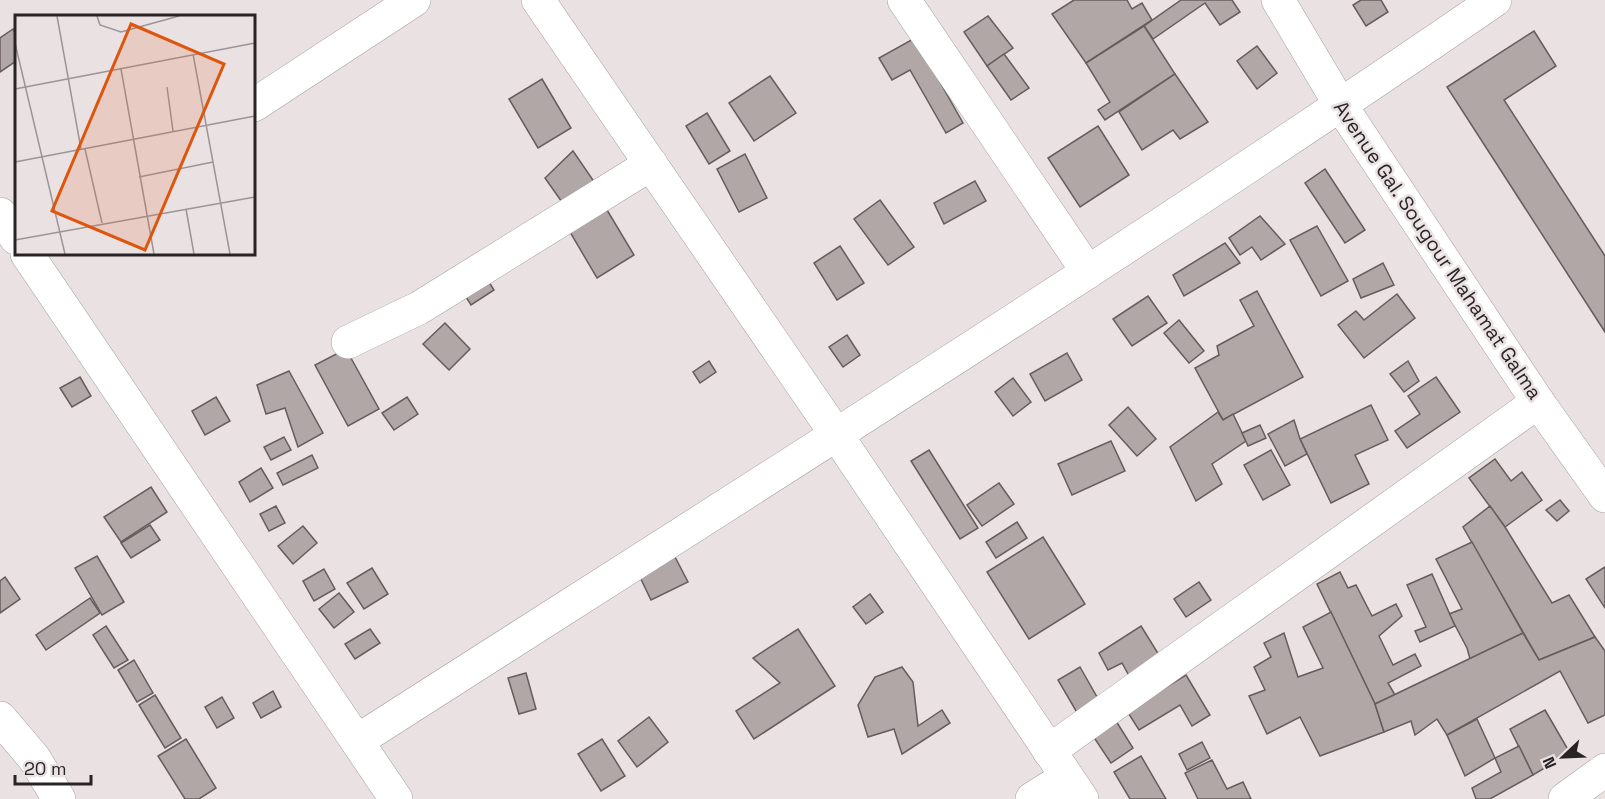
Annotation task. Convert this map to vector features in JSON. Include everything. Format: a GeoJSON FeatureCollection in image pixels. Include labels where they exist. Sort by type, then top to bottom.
{"type":"FeatureCollection","features":[{"type":"Feature","properties":{"kind":"street"},"geometry":{"type":"LineString","coordinates":[[255,104],[414,0]]}},
{"type":"Feature","properties":{"kind":"street"},"geometry":{"type":"LineString","coordinates":[[538,0],[836,434],[1075,788],[1032,799]]}},
{"type":"Feature","properties":{"kind":"street"},"geometry":{"type":"LineString","coordinates":[[904,0],[1088,272]]}},
{"type":"Feature","properties":{"kind":"street","name":"Avenue Gal. Sougour Mahamat Galma"},"geometry":{"type":"LineString","coordinates":[[1278,0],[1341,106],[1538,402],[1605,496]]}},
{"type":"Feature","properties":{"kind":"street"},"geometry":{"type":"LineString","coordinates":[[357,741],[1088,272],[1341,106],[1495,0]]}},
{"type":"Feature","properties":{"kind":"street"},"geometry":{"type":"LineString","coordinates":[[348,342],[419,308],[651,164]]}},
{"type":"Feature","properties":{"kind":"street"},"geometry":{"type":"LineString","coordinates":[[0,214],[15,236]]}},
{"type":"Feature","properties":{"kind":"street"},"geometry":{"type":"LineString","coordinates":[[28,255],[396,799]]}},
{"type":"Feature","properties":{"kind":"street"},"geometry":{"type":"LineString","coordinates":[[1049,751],[1538,402]]}},
{"type":"Feature","properties":{"kind":"street"},"geometry":{"type":"LineString","coordinates":[[0,718],[34,758],[59,799]]}},
{"type":"Feature","properties":{"kind":"street"},"geometry":{"type":"LineString","coordinates":[[1565,799],[1605,770]]}},
{"type":"Feature","properties":{"kind":"building"},"geometry":{"type":"Polygon","coordinates":[[[1074,0],[1127,0],[1132,9],[1142,3],[1152,20],[1086,63],[1052,14],[1074,0]]]}},
{"type":"Feature","properties":{"kind":"building"},"geometry":{"type":"Polygon","coordinates":[[[1181,0],[1232,0],[1240,12],[1220,25],[1205,3],[1153,39],[1144,26],[1181,0]]]}},
{"type":"Feature","properties":{"kind":"building"},"geometry":{"type":"Polygon","coordinates":[[[1361,0],[1381,0],[1388,12],[1366,26],[1353,5],[1361,0]]]}},
{"type":"Feature","properties":{"kind":"building"},"geometry":{"type":"Polygon","coordinates":[[[988,16],[1013,48],[987,66],[964,32],[988,16]]]}},
{"type":"Feature","properties":{"kind":"building"},"geometry":{"type":"Polygon","coordinates":[[[1144,26],[1175,74],[1105,120],[1098,110],[1110,102],[1086,63],[1144,26]]]}},
{"type":"Feature","properties":{"kind":"building"},"geometry":{"type":"Polygon","coordinates":[[[13,29],[15,32],[15,62],[0,72],[0,38],[13,29]]]}},
{"type":"Feature","properties":{"kind":"building"},"geometry":{"type":"Polygon","coordinates":[[[1534,31],[1556,66],[1504,100],[1605,256],[1605,332],[1447,87],[1534,31]]]}},
{"type":"Feature","properties":{"kind":"building"},"geometry":{"type":"Polygon","coordinates":[[[915,38],[963,123],[946,133],[910,70],[892,80],[879,58],[915,38]]]}},
{"type":"Feature","properties":{"kind":"building"},"geometry":{"type":"Polygon","coordinates":[[[1257,46],[1277,73],[1257,89],[1237,61],[1257,46]]]}},
{"type":"Feature","properties":{"kind":"building"},"geometry":{"type":"Polygon","coordinates":[[[1004,54],[1029,88],[1011,100],[987,66],[1004,54]]]}},
{"type":"Feature","properties":{"kind":"building"},"geometry":{"type":"Polygon","coordinates":[[[1175,74],[1208,122],[1180,139],[1173,130],[1142,150],[1119,112],[1175,74]]]}},
{"type":"Feature","properties":{"kind":"building"},"geometry":{"type":"Polygon","coordinates":[[[770,76],[796,113],[754,141],[729,103],[770,76]]]}},
{"type":"Feature","properties":{"kind":"building"},"geometry":{"type":"Polygon","coordinates":[[[542,79],[571,128],[538,148],[509,99],[542,79]]]}},
{"type":"Feature","properties":{"kind":"building"},"geometry":{"type":"Polygon","coordinates":[[[707,113],[730,151],[709,164],[686,126],[707,113]]]}},
{"type":"Feature","properties":{"kind":"building"},"geometry":{"type":"Polygon","coordinates":[[[1098,126],[1129,175],[1080,207],[1048,158],[1098,126]]]}},
{"type":"Feature","properties":{"kind":"building"},"geometry":{"type":"Polygon","coordinates":[[[573,151],[595,183],[564,205],[545,178],[573,151]]]}},
{"type":"Feature","properties":{"kind":"building"},"geometry":{"type":"Polygon","coordinates":[[[745,154],[767,198],[739,212],[717,169],[745,154]]]}},
{"type":"Feature","properties":{"kind":"building"},"geometry":{"type":"Polygon","coordinates":[[[1325,169],[1365,230],[1345,243],[1305,183],[1325,169]]]}},
{"type":"Feature","properties":{"kind":"building"},"geometry":{"type":"Polygon","coordinates":[[[975,181],[986,201],[944,224],[934,203],[975,181]]]}},
{"type":"Feature","properties":{"kind":"building"},"geometry":{"type":"Polygon","coordinates":[[[880,200],[914,247],[888,265],[854,219],[880,200]]]}},
{"type":"Feature","properties":{"kind":"building"},"geometry":{"type":"Polygon","coordinates":[[[607,210],[634,255],[597,278],[570,232],[607,210]]]}},
{"type":"Feature","properties":{"kind":"building"},"geometry":{"type":"Polygon","coordinates":[[[1260,216],[1285,244],[1261,260],[1252,247],[1240,255],[1229,238],[1260,216]]]}},
{"type":"Feature","properties":{"kind":"building"},"geometry":{"type":"Polygon","coordinates":[[[1317,226],[1348,281],[1321,296],[1290,240],[1317,226]]]}},
{"type":"Feature","properties":{"kind":"building"},"geometry":{"type":"Polygon","coordinates":[[[1225,243],[1240,263],[1184,296],[1173,275],[1225,243]]]}},
{"type":"Feature","properties":{"kind":"building"},"geometry":{"type":"Polygon","coordinates":[[[840,246],[864,283],[837,300],[814,263],[840,246]]]}},
{"type":"Feature","properties":{"kind":"building"},"geometry":{"type":"Polygon","coordinates":[[[1383,263],[1394,285],[1361,298],[1353,279],[1383,263]]]}},
{"type":"Feature","properties":{"kind":"building"},"geometry":{"type":"Polygon","coordinates":[[[482,271],[494,290],[471,305],[459,286],[482,271]]]}},
{"type":"Feature","properties":{"kind":"building"},"geometry":{"type":"Polygon","coordinates":[[[1257,291],[1303,377],[1223,420],[1195,368],[1219,355],[1217,346],[1254,326],[1240,300],[1257,291]]]}},
{"type":"Feature","properties":{"kind":"building"},"geometry":{"type":"Polygon","coordinates":[[[1397,294],[1415,318],[1364,358],[1338,325],[1356,311],[1364,320],[1397,294]]]}},
{"type":"Feature","properties":{"kind":"building"},"geometry":{"type":"Polygon","coordinates":[[[1148,296],[1167,323],[1132,346],[1113,319],[1148,296]]]}},
{"type":"Feature","properties":{"kind":"building"},"geometry":{"type":"Polygon","coordinates":[[[1179,320],[1204,351],[1189,363],[1164,333],[1179,320]]]}},
{"type":"Feature","properties":{"kind":"building"},"geometry":{"type":"Polygon","coordinates":[[[445,323],[470,349],[449,370],[423,344],[445,323]]]}},
{"type":"Feature","properties":{"kind":"building"},"geometry":{"type":"Polygon","coordinates":[[[847,335],[860,355],[843,367],[829,347],[847,335]]]}},
{"type":"Feature","properties":{"kind":"building"},"geometry":{"type":"Polygon","coordinates":[[[346,349],[379,409],[348,426],[315,365],[346,349]]]}},
{"type":"Feature","properties":{"kind":"building"},"geometry":{"type":"Polygon","coordinates":[[[1067,353],[1082,380],[1045,401],[1030,374],[1067,353]]]}},
{"type":"Feature","properties":{"kind":"building"},"geometry":{"type":"Polygon","coordinates":[[[709,361],[716,372],[700,383],[693,372],[709,361]]]}},
{"type":"Feature","properties":{"kind":"building"},"geometry":{"type":"Polygon","coordinates":[[[1408,361],[1419,381],[1404,392],[1390,374],[1408,361]]]}},
{"type":"Feature","properties":{"kind":"building"},"geometry":{"type":"Polygon","coordinates":[[[289,371],[323,433],[298,447],[285,408],[266,414],[257,385],[289,371]]]}},
{"type":"Feature","properties":{"kind":"building"},"geometry":{"type":"Polygon","coordinates":[[[80,377],[91,396],[72,407],[60,388],[80,377]]]}},
{"type":"Feature","properties":{"kind":"building"},"geometry":{"type":"Polygon","coordinates":[[[1436,377],[1460,412],[1407,448],[1395,431],[1420,414],[1408,396],[1436,377]]]}},
{"type":"Feature","properties":{"kind":"building"},"geometry":{"type":"Polygon","coordinates":[[[1013,378],[1031,402],[1013,416],[995,392],[1013,378]]]}},
{"type":"Feature","properties":{"kind":"building"},"geometry":{"type":"Polygon","coordinates":[[[216,397],[230,421],[205,435],[192,411],[216,397]]]}},
{"type":"Feature","properties":{"kind":"building"},"geometry":{"type":"Polygon","coordinates":[[[407,397],[418,414],[394,430],[382,413],[407,397]]]}},
{"type":"Feature","properties":{"kind":"building"},"geometry":{"type":"Polygon","coordinates":[[[1371,405],[1388,440],[1355,455],[1369,484],[1331,503],[1300,439],[1371,405]]]}},
{"type":"Feature","properties":{"kind":"building"},"geometry":{"type":"Polygon","coordinates":[[[1128,407],[1156,439],[1137,456],[1109,425],[1128,407]]]}},
{"type":"Feature","properties":{"kind":"building"},"geometry":{"type":"Polygon","coordinates":[[[1218,412],[1223,420],[1233,414],[1246,441],[1212,464],[1222,484],[1196,501],[1170,447],[1218,412]]]}},
{"type":"Feature","properties":{"kind":"building"},"geometry":{"type":"Polygon","coordinates":[[[1294,420],[1307,454],[1285,466],[1268,434],[1294,420]]]}},
{"type":"Feature","properties":{"kind":"building"},"geometry":{"type":"Polygon","coordinates":[[[1260,425],[1266,438],[1248,446],[1242,433],[1260,425]]]}},
{"type":"Feature","properties":{"kind":"building"},"geometry":{"type":"Polygon","coordinates":[[[284,437],[291,450],[271,460],[264,447],[284,437]]]}},
{"type":"Feature","properties":{"kind":"building"},"geometry":{"type":"Polygon","coordinates":[[[1111,441],[1125,471],[1072,495],[1058,464],[1111,441]]]}},
{"type":"Feature","properties":{"kind":"building"},"geometry":{"type":"Polygon","coordinates":[[[929,450],[978,528],[960,539],[911,461],[929,450]]]}},
{"type":"Feature","properties":{"kind":"building"},"geometry":{"type":"Polygon","coordinates":[[[1271,450],[1290,485],[1263,500],[1244,465],[1271,450]]]}},
{"type":"Feature","properties":{"kind":"building"},"geometry":{"type":"Polygon","coordinates":[[[312,455],[318,468],[283,485],[277,473],[312,455]]]}},
{"type":"Feature","properties":{"kind":"building"},"geometry":{"type":"Polygon","coordinates":[[[1495,459],[1511,481],[1522,472],[1542,500],[1505,527],[1469,478],[1495,459]]]}},
{"type":"Feature","properties":{"kind":"building"},"geometry":{"type":"Polygon","coordinates":[[[261,468],[273,488],[250,502],[239,482],[261,468]]]}},
{"type":"Feature","properties":{"kind":"building"},"geometry":{"type":"Polygon","coordinates":[[[999,483],[1014,504],[982,526],[967,505],[999,483]]]}},
{"type":"Feature","properties":{"kind":"building"},"geometry":{"type":"Polygon","coordinates":[[[151,487],[167,512],[121,542],[104,517],[151,487]]]}},
{"type":"Feature","properties":{"kind":"building"},"geometry":{"type":"Polygon","coordinates":[[[1560,500],[1569,511],[1557,521],[1546,510],[1560,500]]]}},
{"type":"Feature","properties":{"kind":"building"},"geometry":{"type":"Polygon","coordinates":[[[276,506],[285,523],[269,531],[260,514],[276,506]]]}},
{"type":"Feature","properties":{"kind":"building"},"geometry":{"type":"Polygon","coordinates":[[[1490,506],[1552,603],[1569,595],[1595,637],[1539,660],[1463,527],[1490,506]]]}},
{"type":"Feature","properties":{"kind":"building"},"geometry":{"type":"Polygon","coordinates":[[[1017,522],[1027,538],[996,558],[986,542],[1017,522]]]}},
{"type":"Feature","properties":{"kind":"building"},"geometry":{"type":"Polygon","coordinates":[[[150,525],[160,540],[131,558],[121,543],[150,525]]]}},
{"type":"Feature","properties":{"kind":"building"},"geometry":{"type":"Polygon","coordinates":[[[303,526],[317,543],[293,564],[278,546],[303,526]]]}},
{"type":"Feature","properties":{"kind":"building"},"geometry":{"type":"Polygon","coordinates":[[[1043,537],[1085,604],[1029,639],[987,572],[1043,537]]]}},
{"type":"Feature","properties":{"kind":"building"},"geometry":{"type":"Polygon","coordinates":[[[1472,542],[1523,633],[1470,659],[1467,648],[1449,614],[1462,609],[1436,559],[1472,542]]]}},
{"type":"Feature","properties":{"kind":"building"},"geometry":{"type":"Polygon","coordinates":[[[674,555],[688,582],[651,600],[638,573],[674,555]]]}},
{"type":"Feature","properties":{"kind":"building"},"geometry":{"type":"Polygon","coordinates":[[[97,556],[124,602],[102,615],[75,568],[97,556]]]}},
{"type":"Feature","properties":{"kind":"building"},"geometry":{"type":"Polygon","coordinates":[[[1605,567],[1605,608],[1586,579],[1605,567]]]}},
{"type":"Feature","properties":{"kind":"building"},"geometry":{"type":"Polygon","coordinates":[[[372,568],[388,594],[364,609],[347,583],[372,568]]]}},
{"type":"Feature","properties":{"kind":"building"},"geometry":{"type":"Polygon","coordinates":[[[324,569],[335,589],[314,601],[303,581],[324,569]]]}},
{"type":"Feature","properties":{"kind":"building"},"geometry":{"type":"Polygon","coordinates":[[[1340,572],[1348,588],[1356,585],[1372,616],[1396,604],[1402,616],[1379,636],[1393,665],[1415,654],[1421,666],[1388,683],[1395,695],[1375,704],[1317,584],[1340,572]]]}},
{"type":"Feature","properties":{"kind":"building"},"geometry":{"type":"Polygon","coordinates":[[[1432,574],[1455,626],[1420,642],[1415,631],[1426,627],[1407,585],[1432,574]]]}},
{"type":"Feature","properties":{"kind":"building"},"geometry":{"type":"Polygon","coordinates":[[[5,577],[20,599],[0,613],[0,581],[5,577]]]}},
{"type":"Feature","properties":{"kind":"building"},"geometry":{"type":"Polygon","coordinates":[[[1199,582],[1211,600],[1186,617],[1174,599],[1199,582]]]}},
{"type":"Feature","properties":{"kind":"building"},"geometry":{"type":"Polygon","coordinates":[[[339,593],[354,612],[334,628],[319,609],[339,593]]]}},
{"type":"Feature","properties":{"kind":"building"},"geometry":{"type":"Polygon","coordinates":[[[870,594],[883,612],[866,624],[853,607],[870,594]]]}},
{"type":"Feature","properties":{"kind":"building"},"geometry":{"type":"Polygon","coordinates":[[[90,598],[100,613],[46,650],[36,635],[90,598]]]}},
{"type":"Feature","properties":{"kind":"building"},"geometry":{"type":"Polygon","coordinates":[[[1331,612],[1375,704],[1384,732],[1320,756],[1300,717],[1267,734],[1249,696],[1265,690],[1254,667],[1271,657],[1264,643],[1284,633],[1298,677],[1323,668],[1303,627],[1331,612]]]}},
{"type":"Feature","properties":{"kind":"building"},"geometry":{"type":"Polygon","coordinates":[[[106,626],[128,660],[114,668],[93,635],[106,626]]]}},
{"type":"Feature","properties":{"kind":"building"},"geometry":{"type":"Polygon","coordinates":[[[1141,626],[1164,663],[1133,683],[1122,663],[1108,670],[1099,653],[1141,626]]]}},
{"type":"Feature","properties":{"kind":"building"},"geometry":{"type":"Polygon","coordinates":[[[370,629],[380,643],[355,659],[345,644],[370,629]]]}},
{"type":"Feature","properties":{"kind":"building"},"geometry":{"type":"Polygon","coordinates":[[[798,629],[835,686],[754,739],[736,711],[780,683],[753,658],[798,629]]]}},
{"type":"Feature","properties":{"kind":"building"},"geometry":{"type":"Polygon","coordinates":[[[1523,633],[1539,660],[1595,637],[1605,651],[1605,715],[1588,723],[1560,671],[1447,735],[1437,719],[1415,735],[1411,721],[1384,732],[1375,704],[1523,633]]]}},
{"type":"Feature","properties":{"kind":"building"},"geometry":{"type":"Polygon","coordinates":[[[134,660],[153,693],[137,702],[118,670],[134,660]]]}},
{"type":"Feature","properties":{"kind":"building"},"geometry":{"type":"Polygon","coordinates":[[[902,667],[913,682],[918,726],[942,710],[950,723],[902,754],[894,729],[868,737],[858,705],[875,677],[902,667]]]}},
{"type":"Feature","properties":{"kind":"building"},"geometry":{"type":"Polygon","coordinates":[[[1080,667],[1101,704],[1079,716],[1058,680],[1080,667]]]}},
{"type":"Feature","properties":{"kind":"building"},"geometry":{"type":"Polygon","coordinates":[[[526,673],[536,709],[519,714],[508,678],[526,673]]]}},
{"type":"Feature","properties":{"kind":"building"},"geometry":{"type":"Polygon","coordinates":[[[1186,675],[1210,715],[1192,726],[1180,705],[1139,730],[1127,711],[1186,675]]]}},
{"type":"Feature","properties":{"kind":"building"},"geometry":{"type":"Polygon","coordinates":[[[273,691],[281,707],[261,718],[253,703],[273,691]]]}},
{"type":"Feature","properties":{"kind":"building"},"geometry":{"type":"Polygon","coordinates":[[[155,695],[181,738],[165,748],[139,705],[155,695]]]}},
{"type":"Feature","properties":{"kind":"building"},"geometry":{"type":"Polygon","coordinates":[[[222,697],[234,718],[217,728],[205,707],[222,697]]]}},
{"type":"Feature","properties":{"kind":"building"},"geometry":{"type":"Polygon","coordinates":[[[1545,710],[1570,753],[1533,775],[1510,729],[1545,710]]]}},
{"type":"Feature","properties":{"kind":"building"},"geometry":{"type":"Polygon","coordinates":[[[649,717],[668,742],[637,767],[618,741],[649,717]]]}},
{"type":"Feature","properties":{"kind":"building"},"geometry":{"type":"Polygon","coordinates":[[[1477,719],[1495,758],[1465,776],[1447,735],[1477,719]]]}},
{"type":"Feature","properties":{"kind":"building"},"geometry":{"type":"Polygon","coordinates":[[[1116,721],[1133,748],[1111,763],[1093,736],[1116,721]]]}},
{"type":"Feature","properties":{"kind":"building"},"geometry":{"type":"Polygon","coordinates":[[[186,739],[216,788],[199,799],[185,799],[158,756],[186,739]]]}},
{"type":"Feature","properties":{"kind":"building"},"geometry":{"type":"Polygon","coordinates":[[[602,739],[625,776],[601,791],[578,754],[602,739]]]}},
{"type":"Feature","properties":{"kind":"building"},"geometry":{"type":"Polygon","coordinates":[[[1202,742],[1210,758],[1187,770],[1179,754],[1202,742]]]}},
{"type":"Feature","properties":{"kind":"building"},"geometry":{"type":"Polygon","coordinates":[[[1519,746],[1533,775],[1490,799],[1476,799],[1472,788],[1501,772],[1495,758],[1519,746]]]}},
{"type":"Feature","properties":{"kind":"building"},"geometry":{"type":"Polygon","coordinates":[[[1141,756],[1166,799],[1130,799],[1114,772],[1141,756]]]}},
{"type":"Feature","properties":{"kind":"building"},"geometry":{"type":"Polygon","coordinates":[[[1212,760],[1227,789],[1243,782],[1251,799],[1198,799],[1185,773],[1212,760]]]}}]}
